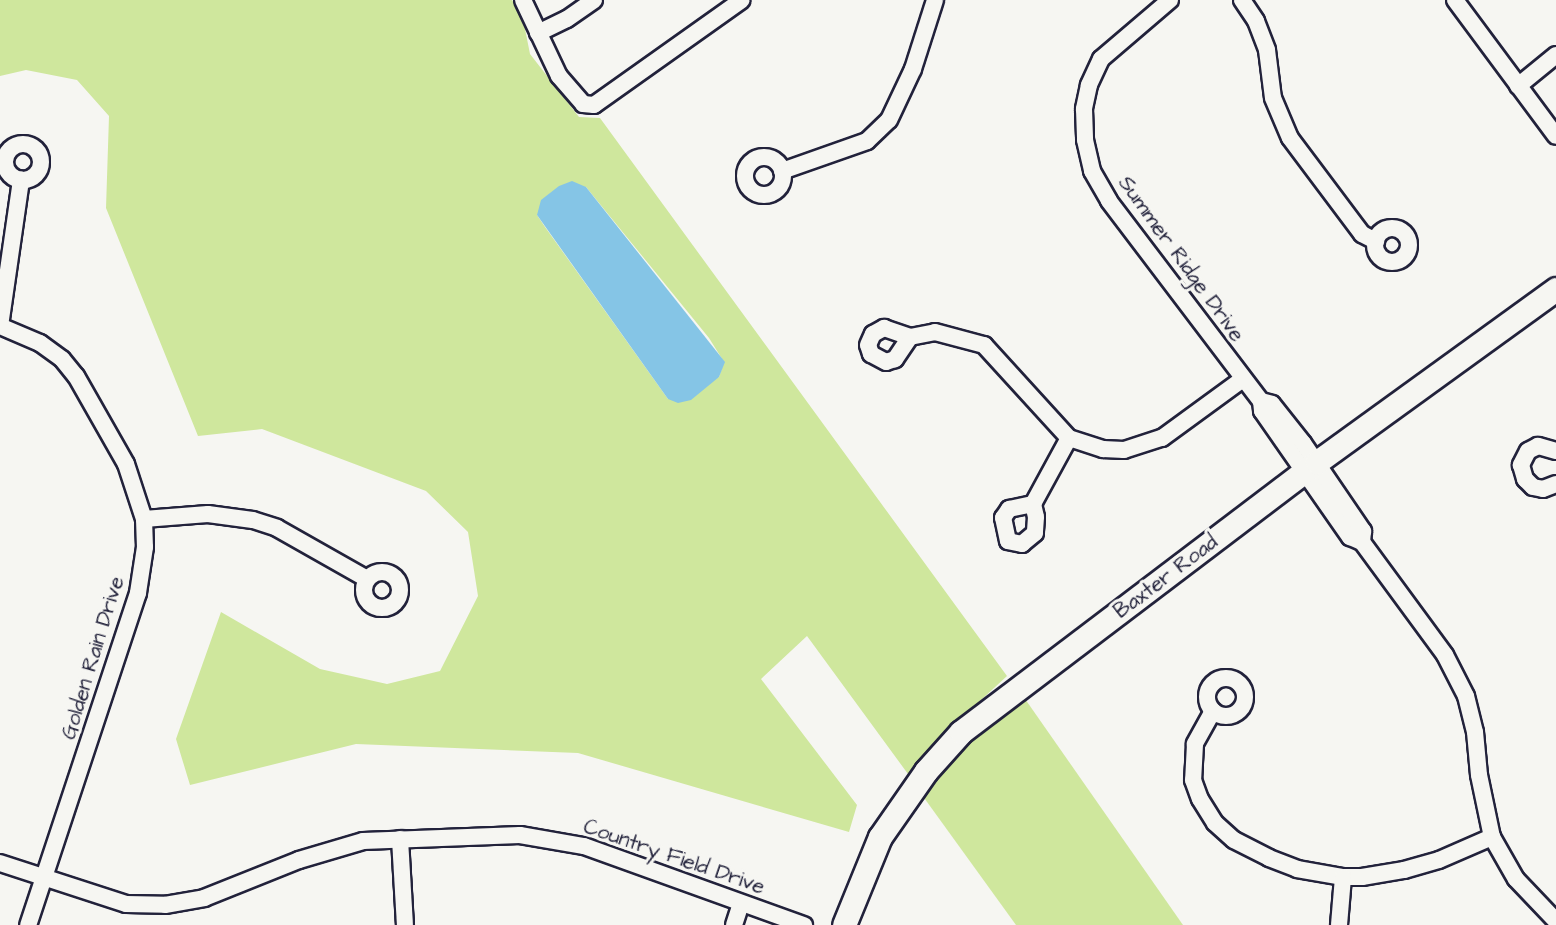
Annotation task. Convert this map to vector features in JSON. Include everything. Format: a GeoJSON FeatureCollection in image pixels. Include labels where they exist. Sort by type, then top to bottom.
{"type":"FeatureCollection","features":[{"type":"Feature","properties":{"kind":"main road","name":"Baxter Road"},"geometry":{"type":"LineString","coordinates":[[844,925],[880,837],[926,771],[961,732],[1311,467],[1556,289]]}},
{"type":"Feature","properties":{"kind":"street"},"geometry":{"type":"LineString","coordinates":[[523,0],[559,76],[583,104],[594,105],[742,0]]}},
{"type":"Feature","properties":{"kind":"street"},"geometry":{"type":"LineString","coordinates":[[538,33],[567,19],[594,0]]}},
{"type":"Feature","properties":{"kind":"street"},"geometry":{"type":"LineString","coordinates":[[782,171],[867,141],[889,120],[913,69],[935,0]]}},
{"type":"Feature","properties":{"kind":"street","name":"Summer Ridge Drive"},"geometry":{"type":"LineString","coordinates":[[1170,0],[1101,59],[1089,85],[1084,108],[1085,140],[1092,171],[1109,201],[1261,401],[1262,411],[1311,467],[1350,537],[1362,542],[1445,655],[1466,696],[1475,733],[1479,775],[1492,837],[1516,879],[1556,921]]}},
{"type":"Feature","properties":{"kind":"street"},"geometry":{"type":"LineString","coordinates":[[1242,0],[1256,21],[1267,50],[1273,97],[1290,138],[1362,234],[1376,241]]}},
{"type":"Feature","properties":{"kind":"street"},"geometry":{"type":"LineString","coordinates":[[1455,0],[1556,136]]}},
{"type":"Feature","properties":{"kind":"street"},"geometry":{"type":"LineString","coordinates":[[1518,86],[1556,55]]}},
{"type":"Feature","properties":{"kind":"street"},"geometry":{"type":"LineString","coordinates":[[0,326],[21,180]]}},
{"type":"Feature","properties":{"kind":"street","name":"Golden Rain Drive"},"geometry":{"type":"LineString","coordinates":[[0,326],[40,344],[62,359],[76,376],[126,464],[144,519],[145,547],[138,593],[27,925]]}},
{"type":"Feature","properties":{"kind":"street"},"geometry":{"type":"LineString","coordinates":[[910,337],[935,332],[984,345],[1069,438],[1103,449],[1124,450],[1162,438],[1243,379]]}},
{"type":"Feature","properties":{"kind":"street"},"geometry":{"type":"LineString","coordinates":[[1032,504],[1069,438]]}},
{"type":"Feature","properties":{"kind":"street"},"geometry":{"type":"LineString","coordinates":[[1556,451],[1538,446],[1528,451],[1521,465],[1525,479],[1534,487],[1543,489],[1556,484]]}},
{"type":"Feature","properties":{"kind":"street"},"geometry":{"type":"LineString","coordinates":[[144,519],[208,514],[253,520],[277,528],[368,579]]}},
{"type":"Feature","properties":{"kind":"street"},"geometry":{"type":"LineString","coordinates":[[1213,711],[1195,744],[1193,780],[1200,799],[1215,824],[1234,840],[1269,858],[1297,869],[1343,877],[1404,870],[1439,860],[1492,837]]}},
{"type":"Feature","properties":{"kind":"street","name":"Country Field Drive"},"geometry":{"type":"LineString","coordinates":[[0,863],[126,904],[165,905],[204,898],[331,849],[363,841],[496,834],[547,838],[584,846],[804,925]]}},
{"type":"Feature","properties":{"kind":"street"},"geometry":{"type":"LineString","coordinates":[[400,839],[405,925]]}},
{"type":"Feature","properties":{"kind":"street"},"geometry":{"type":"LineString","coordinates":[[1339,925],[1343,877]]}},
{"type":"Feature","properties":{"kind":"street"},"geometry":{"type":"LineString","coordinates":[[734,925],[741,904]]}},
{"type":"Feature","properties":{"kind":"green space"},"geometry":{"type":"Polygon","coordinates":[[[0,0],[512,0],[522,14],[530,54],[579,117],[600,118],[1007,676],[955,724],[908,774],[807,636],[761,679],[857,805],[849,832],[578,753],[356,744],[190,785],[176,739],[221,612],[320,669],[387,684],[440,671],[478,596],[468,532],[426,491],[262,429],[198,436],[106,208],[109,116],[77,80],[26,70],[0,76],[0,0]],[[586,187],[537,215],[668,399],[719,377],[724,362],[709,338],[586,187]]]}},
{"type":"Feature","properties":{"kind":"green space"},"geometry":{"type":"Polygon","coordinates":[[[1023,696],[1183,925],[1016,925],[922,795],[978,731],[1023,696]]]}},
{"type":"Feature","properties":{"kind":"water"},"geometry":{"type":"Polygon","coordinates":[[[572,181],[586,187],[725,362],[719,377],[691,400],[678,403],[668,399],[537,215],[541,200],[559,186],[572,181]]]}}]}
